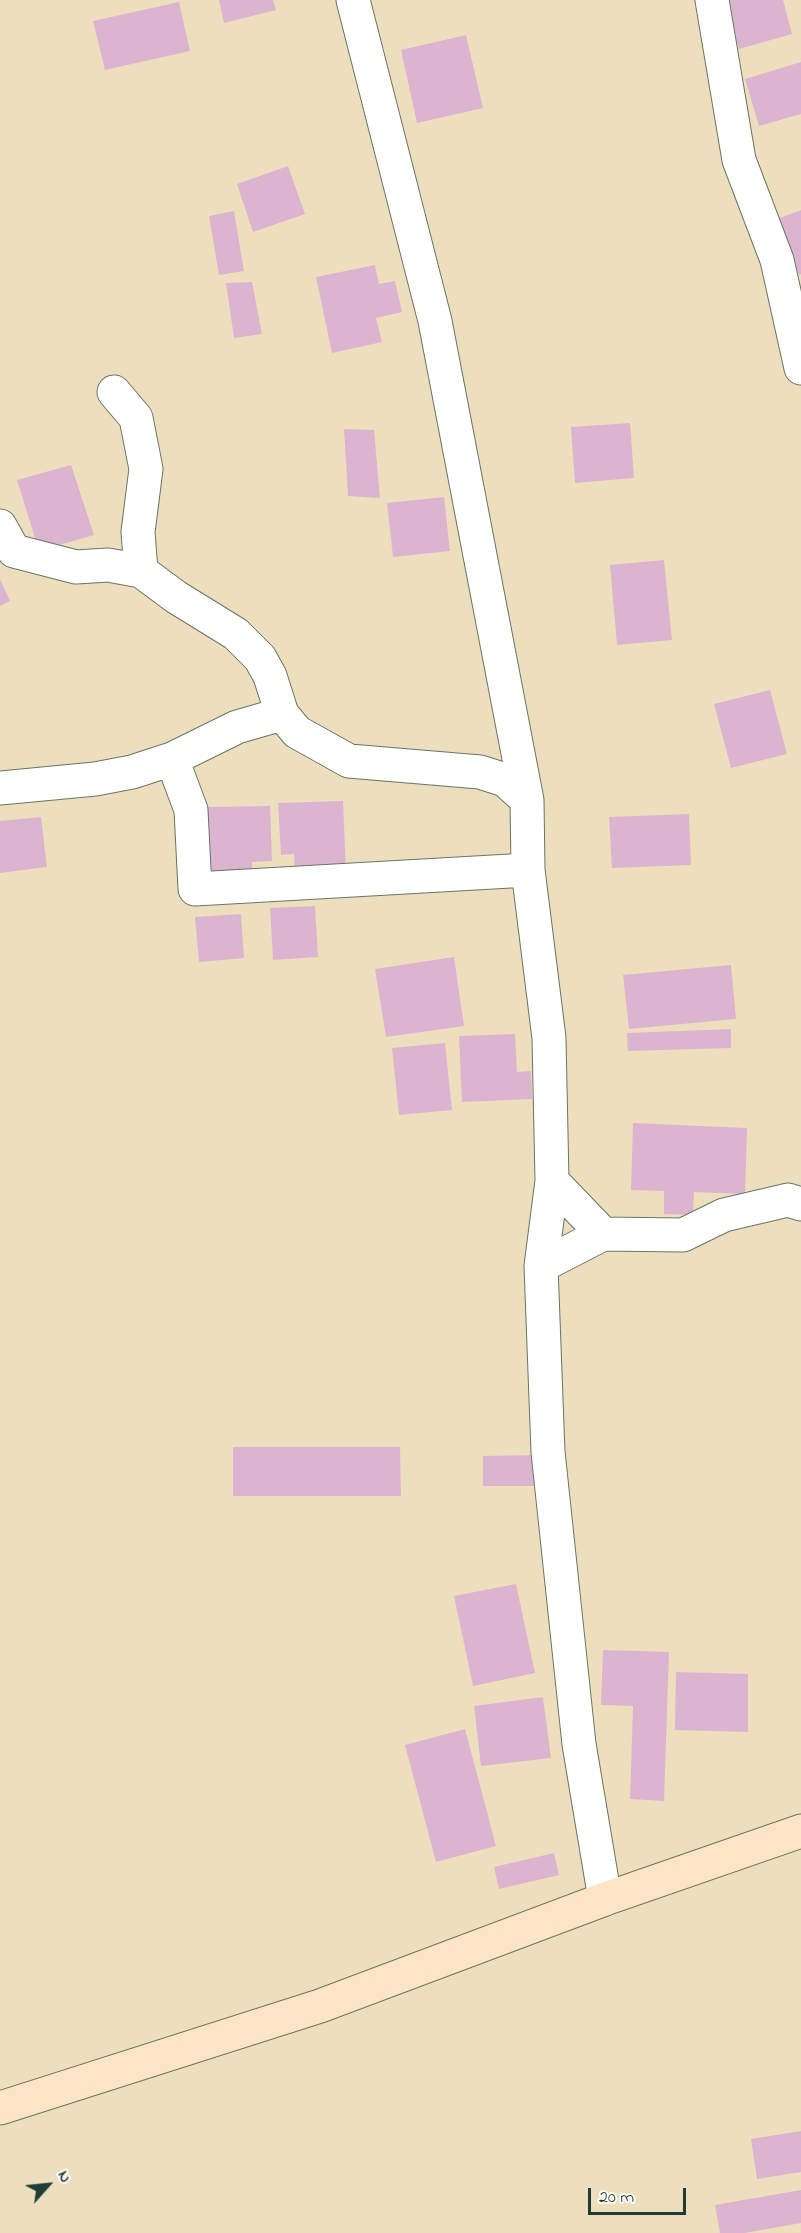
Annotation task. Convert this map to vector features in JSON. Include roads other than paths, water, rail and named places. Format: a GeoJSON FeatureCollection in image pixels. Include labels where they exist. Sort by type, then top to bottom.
{"type":"FeatureCollection","features":[{"type":"Feature","properties":{"kind":"street"},"geometry":{"type":"LineString","coordinates":[[353,0],[435,321],[527,800],[528,870],[549,1038],[552,1181],[542,1266],[548,1452],[579,1744],[605,1899]]}},
{"type":"Feature","properties":{"kind":"street"},"geometry":{"type":"LineString","coordinates":[[712,0],[738,160],[777,260],[801,368]]}},
{"type":"Feature","properties":{"kind":"street"},"geometry":{"type":"LineString","coordinates":[[114,392],[136,418],[146,469],[138,532],[141,571]]}},
{"type":"Feature","properties":{"kind":"street"},"geometry":{"type":"LineString","coordinates":[[0,526],[14,551],[76,567],[108,565],[141,571],[176,597],[236,634],[260,658],[270,676],[282,714],[297,732],[349,761],[480,772],[505,780],[527,800]]}},
{"type":"Feature","properties":{"kind":"street"},"geometry":{"type":"LineString","coordinates":[[0,788],[95,779],[132,772],[172,759],[237,728],[282,714]]}},
{"type":"Feature","properties":{"kind":"street"},"geometry":{"type":"LineString","coordinates":[[172,759],[191,810],[195,889],[528,870]]}},
{"type":"Feature","properties":{"kind":"street"},"geometry":{"type":"LineString","coordinates":[[552,1181],[603,1234]]}},
{"type":"Feature","properties":{"kind":"street"},"geometry":{"type":"LineString","coordinates":[[542,1266],[603,1234],[683,1235],[724,1215],[788,1200],[801,1204]]}},
{"type":"Feature","properties":{"kind":"street"},"geometry":{"type":"LineString","coordinates":[[0,2108],[320,2006],[605,1899],[801,1831]]}}]}
